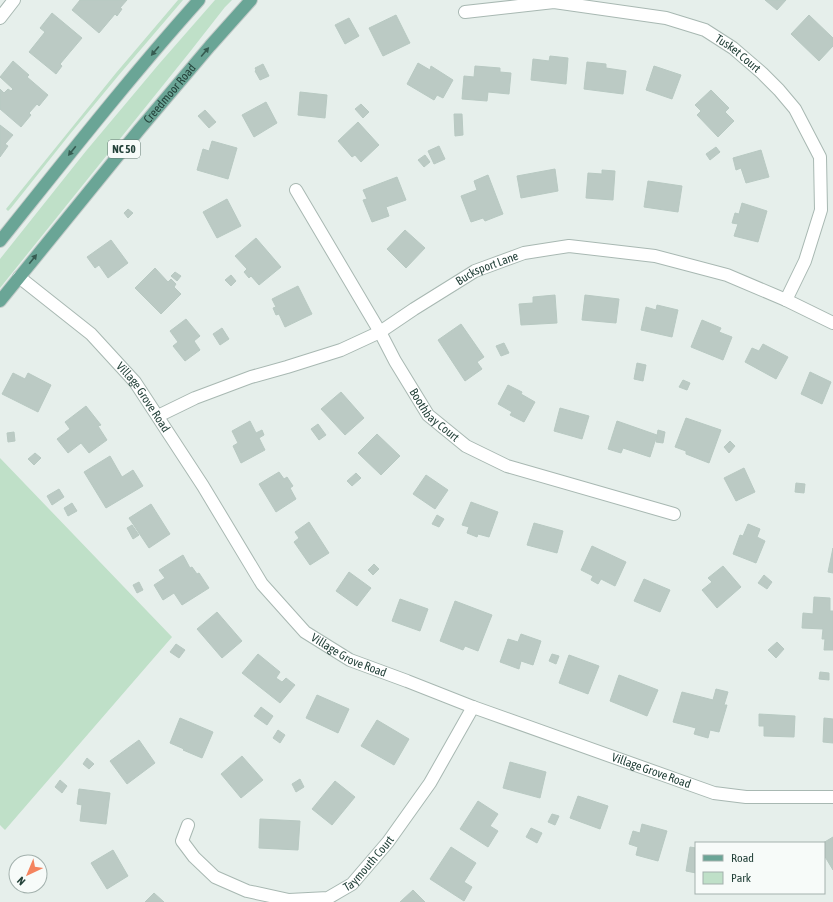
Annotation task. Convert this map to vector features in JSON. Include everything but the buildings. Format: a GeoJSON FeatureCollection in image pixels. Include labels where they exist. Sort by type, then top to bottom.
{"type":"FeatureCollection","features":[{"type":"Feature","properties":{"kind":"main road"},"geometry":{"type":"LineString","coordinates":[[0,241],[85,135],[199,0]]}},
{"type":"Feature","properties":{"kind":"main road","name":"Creedmoor Road"},"geometry":{"type":"LineString","coordinates":[[0,301],[139,130],[251,0]]}},
{"type":"Feature","properties":{"kind":"street"},"geometry":{"type":"LineString","coordinates":[[0,18],[14,0]]}},
{"type":"Feature","properties":{"kind":"street","name":"Tusket Court"},"geometry":{"type":"LineString","coordinates":[[465,12],[554,1],[666,18],[705,30],[733,48],[762,73],[795,109],[820,157],[821,210],[805,261],[786,300]]}},
{"type":"Feature","properties":{"kind":"street","name":"Boothbay Court"},"geometry":{"type":"LineString","coordinates":[[296,190],[428,415],[466,446],[507,466],[674,514]]}},
{"type":"Feature","properties":{"kind":"street","name":"Bucksport Lane"},"geometry":{"type":"LineString","coordinates":[[158,416],[195,398],[251,377],[341,350],[380,332],[474,271],[524,253],[569,246],[655,256],[727,274],[833,323]]}},
{"type":"Feature","properties":{"kind":"street","name":"Village Grove Road"},"geometry":{"type":"LineString","coordinates":[[19,277],[91,334],[135,382],[203,486],[262,584],[305,632],[350,660],[473,707],[714,793],[746,797],[833,797]]}},
{"type":"Feature","properties":{"kind":"street","name":"Taymouth Court"},"geometry":{"type":"LineString","coordinates":[[188,825],[182,841],[194,857],[215,877],[247,891],[288,900],[329,900],[352,884],[388,842],[430,782],[473,707]]}},
{"type":"Feature","properties":{"kind":"green space"},"geometry":{"type":"Polygon","coordinates":[[[178,0],[183,0],[118,76],[8,211],[6,209],[116,73],[178,0]]]}},
{"type":"Feature","properties":{"kind":"green space"},"geometry":{"type":"Polygon","coordinates":[[[215,0],[232,0],[0,288],[0,259],[86,151],[215,0]]]}},
{"type":"Feature","properties":{"kind":"green space"},"geometry":{"type":"Polygon","coordinates":[[[0,458],[172,637],[5,830],[0,825],[0,458]]]}}]}
